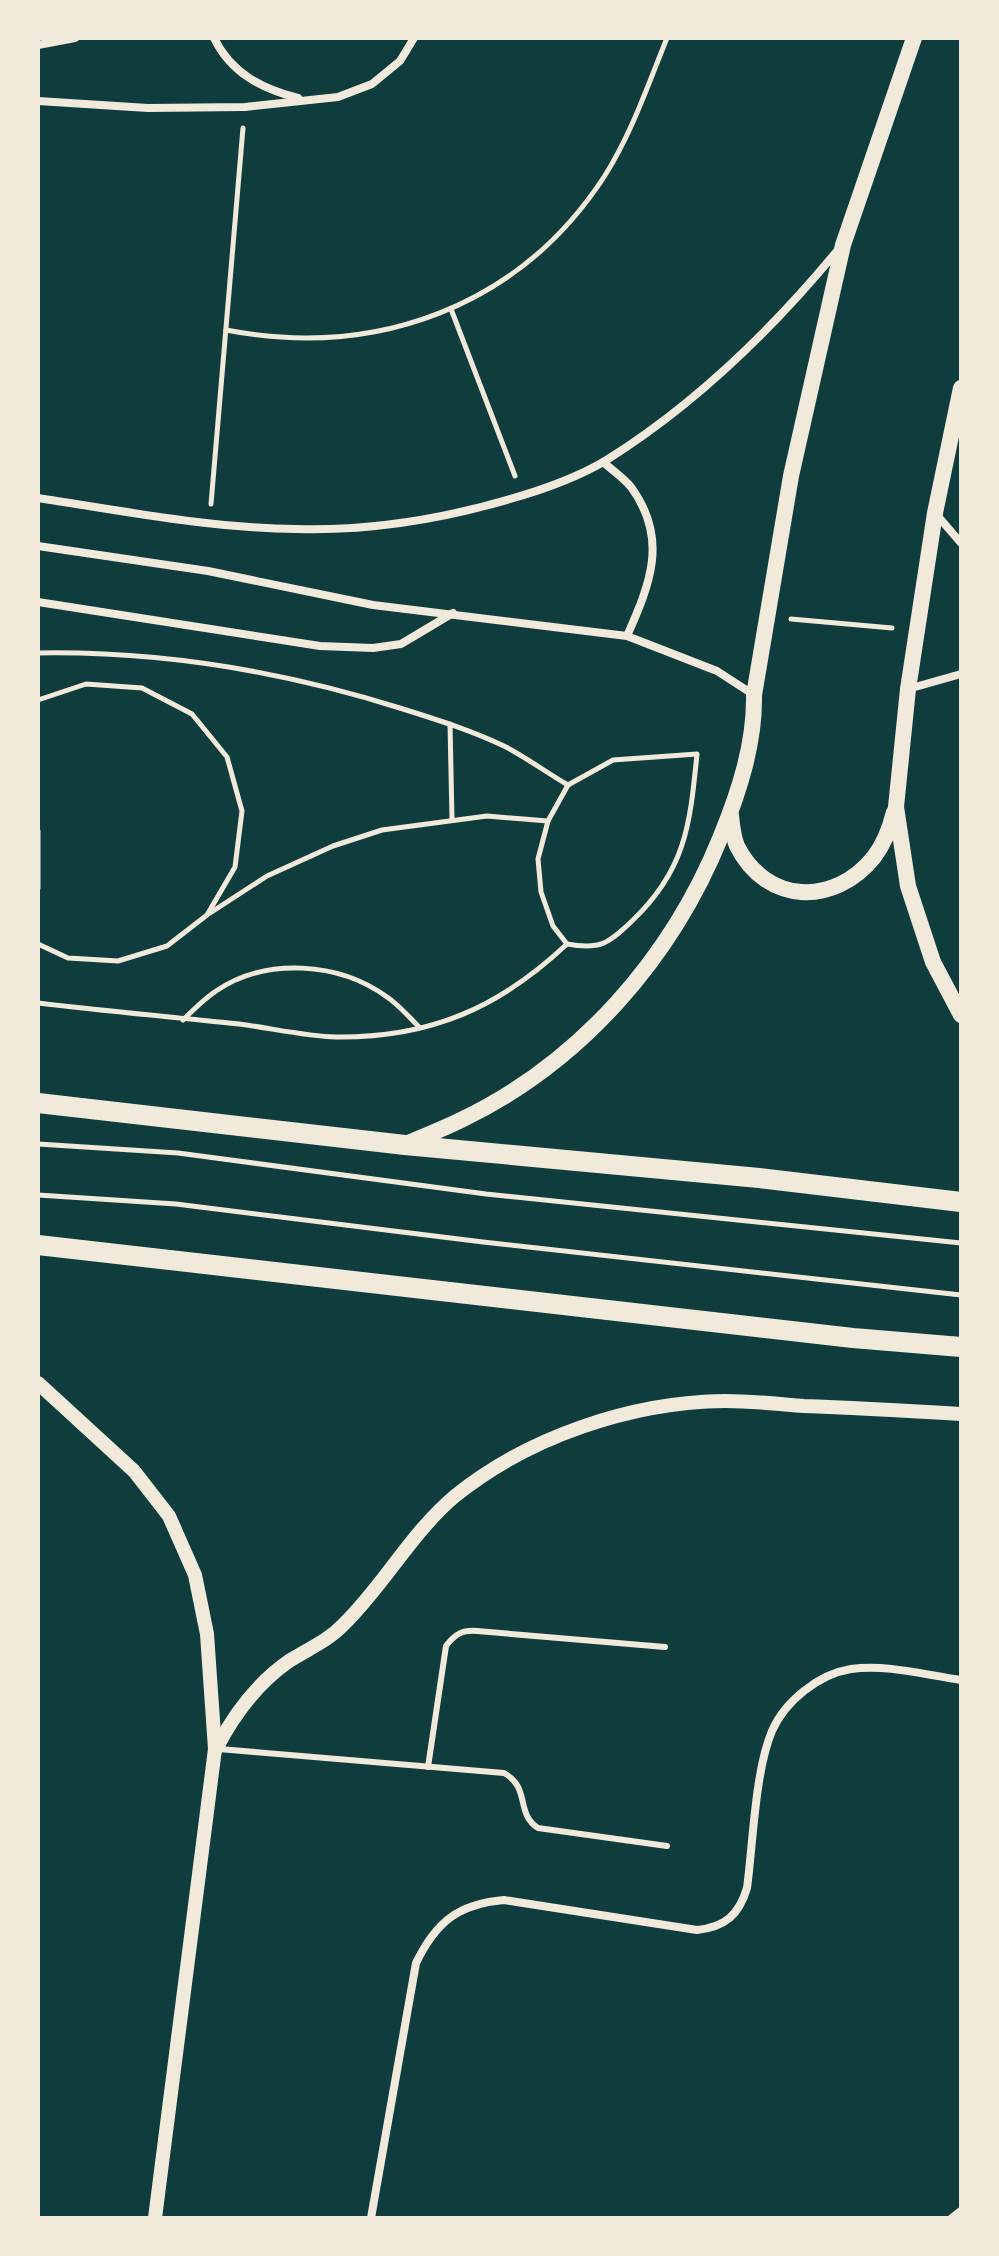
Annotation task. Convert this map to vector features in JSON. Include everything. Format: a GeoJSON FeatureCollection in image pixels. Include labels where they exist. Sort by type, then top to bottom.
{"type":"FeatureCollection","features":[{"type":"Feature","properties":{"kind":"main road"},"geometry":{"type":"LineString","coordinates":[[405,1145],[463,1120],[517,1088],[568,1051],[614,1007],[654,959],[684,913],[710,864],[731,814],[743,771],[791,476],[843,245],[914,38]]}},
{"type":"Feature","properties":{"kind":"main road"},"geometry":{"type":"LineString","coordinates":[[731,814],[735,843],[750,868],[774,886],[801,894],[829,889],[853,876],[874,857],[888,833],[896,807],[908,689],[935,513],[961,388]]}},
{"type":"Feature","properties":{"kind":"main road"},"geometry":{"type":"LineString","coordinates":[[896,807],[908,886],[933,962],[961,1015]]}},
{"type":"Feature","properties":{"kind":"main road"},"geometry":{"type":"LineString","coordinates":[[38,1103],[405,1145],[759,1178],[961,1202]]}},
{"type":"Feature","properties":{"kind":"main road"},"geometry":{"type":"LineString","coordinates":[[38,1245],[853,1338],[961,1347]]}},
{"type":"Feature","properties":{"kind":"street"},"geometry":{"type":"LineString","coordinates":[[38,45],[75,38]]}},
{"type":"Feature","properties":{"kind":"street"},"geometry":{"type":"LineString","coordinates":[[214,38],[237,70],[268,90],[303,99]]}},
{"type":"Feature","properties":{"kind":"street"},"geometry":{"type":"LineString","coordinates":[[38,101],[148,108],[245,107],[338,97],[372,84],[400,61],[414,38]]}},
{"type":"Feature","properties":{"kind":"street"},"geometry":{"type":"LineString","coordinates":[[38,498],[209,524],[295,529],[376,527],[455,515],[522,495],[561,482],[603,462],[672,414],[734,363],[791,306],[843,245]]}},
{"type":"Feature","properties":{"kind":"street"},"geometry":{"type":"LineString","coordinates":[[603,462],[630,486],[642,507],[648,518],[654,553],[648,589],[627,636]]}},
{"type":"Feature","properties":{"kind":"street"},"geometry":{"type":"LineString","coordinates":[[935,513],[961,543]]}},
{"type":"Feature","properties":{"kind":"street"},"geometry":{"type":"LineString","coordinates":[[38,546],[208,571],[373,605],[627,636],[717,671],[754,695]]}},
{"type":"Feature","properties":{"kind":"street"},"geometry":{"type":"LineString","coordinates":[[38,602],[320,646],[373,648],[401,644],[454,613]]}},
{"type":"Feature","properties":{"kind":"street"},"geometry":{"type":"LineString","coordinates":[[908,689],[961,674]]}},
{"type":"Feature","properties":{"kind":"street"},"geometry":{"type":"LineString","coordinates":[[38,1383],[134,1471],[169,1516],[195,1575],[204,1619],[215,1749],[155,2218]]}},
{"type":"Feature","properties":{"kind":"street"},"geometry":{"type":"LineString","coordinates":[[215,1749],[249,1697],[290,1660],[327,1639],[344,1624],[454,1497],[488,1473],[563,1435],[602,1420],[643,1411],[725,1401],[961,1414]]}},
{"type":"Feature","properties":{"kind":"street"},"geometry":{"type":"LineString","coordinates":[[371,2218],[416,1963],[426,1942],[441,1924],[459,1911],[481,1902],[504,1900],[697,1930],[715,1928],[731,1920],[742,1906],[763,1762],[772,1729],[791,1702],[818,1681],[849,1669],[882,1668],[961,1680]]}},
{"type":"Feature","properties":{"kind":"street"},"geometry":{"type":"LineString","coordinates":[[952,2218],[961,2211]]}},
{"type":"Feature","properties":{"kind":"lane"},"geometry":{"type":"LineString","coordinates":[[428,1767],[446,1646],[453,1636],[465,1630],[665,1647]]}},
{"type":"Feature","properties":{"kind":"lane"},"geometry":{"type":"LineString","coordinates":[[215,1749],[493,1772],[513,1778],[519,1786],[526,1816],[538,1828],[667,1846]]}},
{"type":"Feature","properties":{"kind":"path"},"geometry":{"type":"LineString","coordinates":[[226,330],[262,337],[339,338],[377,333],[451,309],[510,275],[537,254],[585,204],[622,146],[667,38]]}},
{"type":"Feature","properties":{"kind":"path"},"geometry":{"type":"LineString","coordinates":[[209,524],[245,107]]}},
{"type":"Feature","properties":{"kind":"path"},"geometry":{"type":"LineString","coordinates":[[451,309],[522,495]]}},
{"type":"Feature","properties":{"kind":"path"},"geometry":{"type":"LineString","coordinates":[[767,617],[917,631]]}},
{"type":"Feature","properties":{"kind":"path"},"geometry":{"type":"LineString","coordinates":[[38,653],[92,652],[245,671],[322,685],[450,724],[506,747],[568,785]]}},
{"type":"Feature","properties":{"kind":"path"},"geometry":{"type":"LineString","coordinates":[[38,700],[86,684],[142,688],[192,714],[227,757],[242,811],[235,867],[207,915]]}},
{"type":"Feature","properties":{"kind":"path"},"geometry":{"type":"LineString","coordinates":[[450,724],[452,819]]}},
{"type":"Feature","properties":{"kind":"path"},"geometry":{"type":"LineString","coordinates":[[697,754],[690,821],[676,864],[651,903],[614,938],[590,948],[567,944],[553,926],[541,892],[538,859],[548,821],[568,785],[613,760],[697,754]]}},
{"type":"Feature","properties":{"kind":"path"},"geometry":{"type":"LineString","coordinates":[[38,944],[68,958],[118,961],[167,946],[207,915],[267,876],[333,846],[382,830],[487,816],[548,821]]}},
{"type":"Feature","properties":{"kind":"path"},"geometry":{"type":"LineString","coordinates":[[38,831],[38,888]]}},
{"type":"Feature","properties":{"kind":"path"},"geometry":{"type":"LineString","coordinates":[[38,1003],[333,1037],[390,1035],[460,1016],[500,997],[535,973],[567,944]]}},
{"type":"Feature","properties":{"kind":"path"},"geometry":{"type":"LineString","coordinates":[[182,1020],[216,990],[258,972],[303,967],[348,976],[388,997],[419,1027]]}},
{"type":"Feature","properties":{"kind":"path"},"geometry":{"type":"LineString","coordinates":[[38,1144],[178,1153],[486,1194],[961,1243]]}},
{"type":"Feature","properties":{"kind":"path"},"geometry":{"type":"LineString","coordinates":[[38,1195],[176,1204],[961,1295]]}}]}
